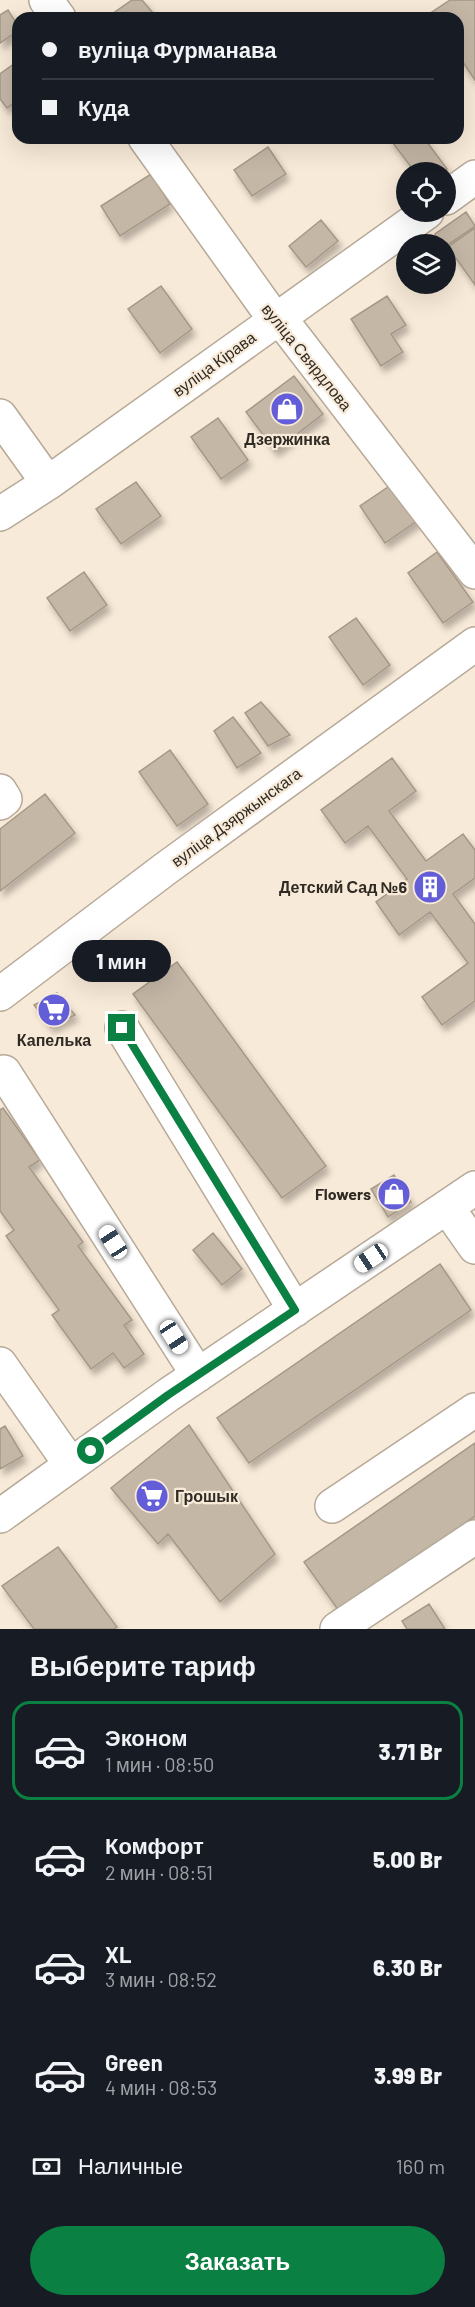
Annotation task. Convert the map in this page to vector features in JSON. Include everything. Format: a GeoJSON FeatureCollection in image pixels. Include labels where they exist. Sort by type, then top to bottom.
{"type":"FeatureCollection","features":[{"type":"Feature","properties":{"kind":"street","name":"вуліца Свярдлова"},"geometry":{"type":"LineString","coordinates":[[149,144],[277,319],[289,330],[475,572]]}},
{"type":"Feature","properties":{"kind":"street","name":"вуліца Кірава"},"geometry":{"type":"LineString","coordinates":[[0,514],[48,483],[413,222]]}},
{"type":"Feature","properties":{"kind":"street"},"geometry":{"type":"LineString","coordinates":[[0,416],[48,483]]}},
{"type":"Feature","properties":{"kind":"street","name":"вуліца Дзяржынскага"},"geometry":{"type":"LineString","coordinates":[[0,994],[165,869],[475,644]]}},
{"type":"Feature","properties":{"kind":"street"},"geometry":{"type":"LineString","coordinates":[[0,791],[5,799],[0,803]]}},
{"type":"Feature","properties":{"kind":"street"},"geometry":{"type":"LineString","coordinates":[[122,1028],[295,1310]]}},
{"type":"Feature","properties":{"kind":"street"},"geometry":{"type":"LineString","coordinates":[[4,1072],[198,1375]]}},
{"type":"Feature","properties":{"kind":"street"},"geometry":{"type":"LineString","coordinates":[[0,1516],[198,1375],[475,1188]]}},
{"type":"Feature","properties":{"kind":"street"},"geometry":{"type":"LineString","coordinates":[[447,1207],[475,1247]]}},
{"type":"Feature","properties":{"kind":"street"},"geometry":{"type":"LineString","coordinates":[[0,1364],[71,1465]]}},
{"type":"Feature","properties":{"kind":"street"},"geometry":{"type":"LineString","coordinates":[[332,1506],[475,1410]]}},
{"type":"Feature","properties":{"kind":"street"},"geometry":{"type":"LineString","coordinates":[[337,1629],[475,1537]]}},
{"type":"Feature","properties":{"kind":"building"},"geometry":{"type":"Polygon","coordinates":[[[132,0],[142,0],[152,12],[115,12],[132,0]]]}},
{"type":"Feature","properties":{"kind":"building"},"geometry":{"type":"Polygon","coordinates":[[[450,0],[475,0],[475,80],[464,64],[464,12],[432,12],[450,0]]]}},
{"type":"Feature","properties":{"kind":"building"},"geometry":{"type":"Polygon","coordinates":[[[8,10],[12,16],[12,35],[0,43],[0,15],[8,10]]]}},
{"type":"Feature","properties":{"kind":"building"},"geometry":{"type":"Polygon","coordinates":[[[12,65],[12,104],[7,108],[0,99],[0,74],[12,65]]]}},
{"type":"Feature","properties":{"kind":"building"},"geometry":{"type":"Polygon","coordinates":[[[394,144],[428,144],[442,162],[407,162],[394,144]]]}},
{"type":"Feature","properties":{"kind":"building"},"geometry":{"type":"Polygon","coordinates":[[[268,147],[286,174],[252,196],[234,170],[268,147]]]}},
{"type":"Feature","properties":{"kind":"building"},"geometry":{"type":"Polygon","coordinates":[[[151,174],[170,204],[120,236],[101,206],[151,174]]]}},
{"type":"Feature","properties":{"kind":"building"},"geometry":{"type":"Polygon","coordinates":[[[466,212],[475,226],[456,239],[456,234],[435,234],[452,222],[456,222],[456,219],[466,212]]]}},
{"type":"Feature","properties":{"kind":"building"},"geometry":{"type":"Polygon","coordinates":[[[321,220],[338,241],[306,267],[289,246],[321,220]]]}},
{"type":"Feature","properties":{"kind":"building"},"geometry":{"type":"Polygon","coordinates":[[[475,228],[475,285],[456,258],[456,241],[475,228]]]}},
{"type":"Feature","properties":{"kind":"building"},"geometry":{"type":"Polygon","coordinates":[[[161,286],[192,329],[160,353],[128,309],[161,286]]]}},
{"type":"Feature","properties":{"kind":"building"},"geometry":{"type":"Polygon","coordinates":[[[387,296],[406,325],[391,334],[403,352],[381,366],[351,319],[387,296]]]}},
{"type":"Feature","properties":{"kind":"building"},"geometry":{"type":"Polygon","coordinates":[[[294,376],[323,414],[275,451],[246,412],[294,376]]]}},
{"type":"Feature","properties":{"kind":"building"},"geometry":{"type":"Polygon","coordinates":[[[218,418],[248,460],[221,479],[191,437],[218,418]]]}},
{"type":"Feature","properties":{"kind":"building"},"geometry":{"type":"Polygon","coordinates":[[[136,482],[161,516],[121,544],[96,509],[136,482]]]}},
{"type":"Feature","properties":{"kind":"building"},"geometry":{"type":"Polygon","coordinates":[[[394,483],[420,519],[385,543],[360,506],[394,483]]]}},
{"type":"Feature","properties":{"kind":"building"},"geometry":{"type":"Polygon","coordinates":[[[437,552],[473,602],[443,623],[408,573],[437,552]]]}},
{"type":"Feature","properties":{"kind":"building"},"geometry":{"type":"Polygon","coordinates":[[[84,572],[107,605],[70,631],[47,598],[84,572]]]}},
{"type":"Feature","properties":{"kind":"building"},"geometry":{"type":"Polygon","coordinates":[[[356,618],[390,665],[363,685],[329,637],[356,618]]]}},
{"type":"Feature","properties":{"kind":"building"},"geometry":{"type":"Polygon","coordinates":[[[261,702],[290,735],[268,746],[245,713],[261,702]]]}},
{"type":"Feature","properties":{"kind":"building"},"geometry":{"type":"Polygon","coordinates":[[[233,717],[261,753],[237,768],[214,731],[233,717]]]}},
{"type":"Feature","properties":{"kind":"building"},"geometry":{"type":"Polygon","coordinates":[[[170,750],[208,804],[177,826],[139,772],[170,750]]]}},
{"type":"Feature","properties":{"kind":"building","name":"Детский Сад №6"},"geometry":{"type":"Polygon","coordinates":[[[392,758],[416,791],[389,811],[426,861],[463,834],[475,850],[475,878],[453,894],[475,924],[475,1001],[442,1025],[422,997],[468,963],[430,912],[399,935],[376,902],[407,879],[368,826],[345,843],[321,810],[392,758]]]}},
{"type":"Feature","properties":{"kind":"building"},"geometry":{"type":"Polygon","coordinates":[[[45,794],[75,833],[0,891],[0,829],[45,794]]]}},
{"type":"Feature","properties":{"kind":"building"},"geometry":{"type":"Polygon","coordinates":[[[177,962],[326,1166],[282,1198],[133,994],[177,962]]]}},
{"type":"Feature","properties":{"kind":"building","name":"Капелька"},"geometry":{"type":"Polygon","coordinates":[[[57,993],[75,1015],[51,1027],[34,1005],[57,993]]]}},
{"type":"Feature","properties":{"kind":"building"},"geometry":{"type":"Polygon","coordinates":[[[3,1108],[40,1160],[29,1167],[83,1242],[78,1246],[132,1320],[124,1325],[144,1354],[124,1368],[113,1353],[91,1369],[52,1315],[59,1310],[6,1236],[14,1230],[0,1211],[0,1110],[3,1108]]]}},
{"type":"Feature","properties":{"kind":"building"},"geometry":{"type":"Polygon","coordinates":[[[394,1175],[411,1202],[388,1217],[371,1189],[394,1175]]]}},
{"type":"Feature","properties":{"kind":"building"},"geometry":{"type":"Polygon","coordinates":[[[213,1233],[242,1269],[222,1285],[193,1250],[213,1233]]]}},
{"type":"Feature","properties":{"kind":"building"},"geometry":{"type":"Polygon","coordinates":[[[440,1264],[471,1310],[249,1463],[217,1418],[440,1264]]]}},
{"type":"Feature","properties":{"kind":"building"},"geometry":{"type":"Polygon","coordinates":[[[189,1425],[275,1554],[220,1602],[168,1534],[158,1544],[111,1488],[189,1425]]]}},
{"type":"Feature","properties":{"kind":"building"},"geometry":{"type":"Polygon","coordinates":[[[5,1426],[23,1456],[0,1469],[0,1429],[5,1426]]]}},
{"type":"Feature","properties":{"kind":"building"},"geometry":{"type":"Polygon","coordinates":[[[475,1443],[475,1516],[339,1611],[304,1562],[475,1443]]]}},
{"type":"Feature","properties":{"kind":"building"},"geometry":{"type":"Polygon","coordinates":[[[58,1547],[117,1627],[114,1629],[34,1629],[2,1586],[58,1547]]]}},
{"type":"Feature","properties":{"kind":"building"},"geometry":{"type":"Polygon","coordinates":[[[429,1604],[445,1629],[407,1629],[402,1621],[429,1604]]]}},
{"type":"Feature","properties":{"kind":"place","name":"Дзержинка"},"geometry":{"type":"Point","coordinates":[287,409]}},
{"type":"Feature","properties":{"kind":"place","name":"Детский Сад №6"},"geometry":{"type":"Point","coordinates":[430,887]}},
{"type":"Feature","properties":{"kind":"place","name":"Капелька"},"geometry":{"type":"Point","coordinates":[54,1010]}},
{"type":"Feature","properties":{"kind":"place","name":"Flowers"},"geometry":{"type":"Point","coordinates":[394,1194]}},
{"type":"Feature","properties":{"kind":"place","name":"Грошык"},"geometry":{"type":"Point","coordinates":[152,1496]}},
{"type":"Feature","properties":{"kind":"route"},"geometry":{"type":"LineString","coordinates":[[91,1451],[168,1395],[295,1310],[122,1028]]}}]}
